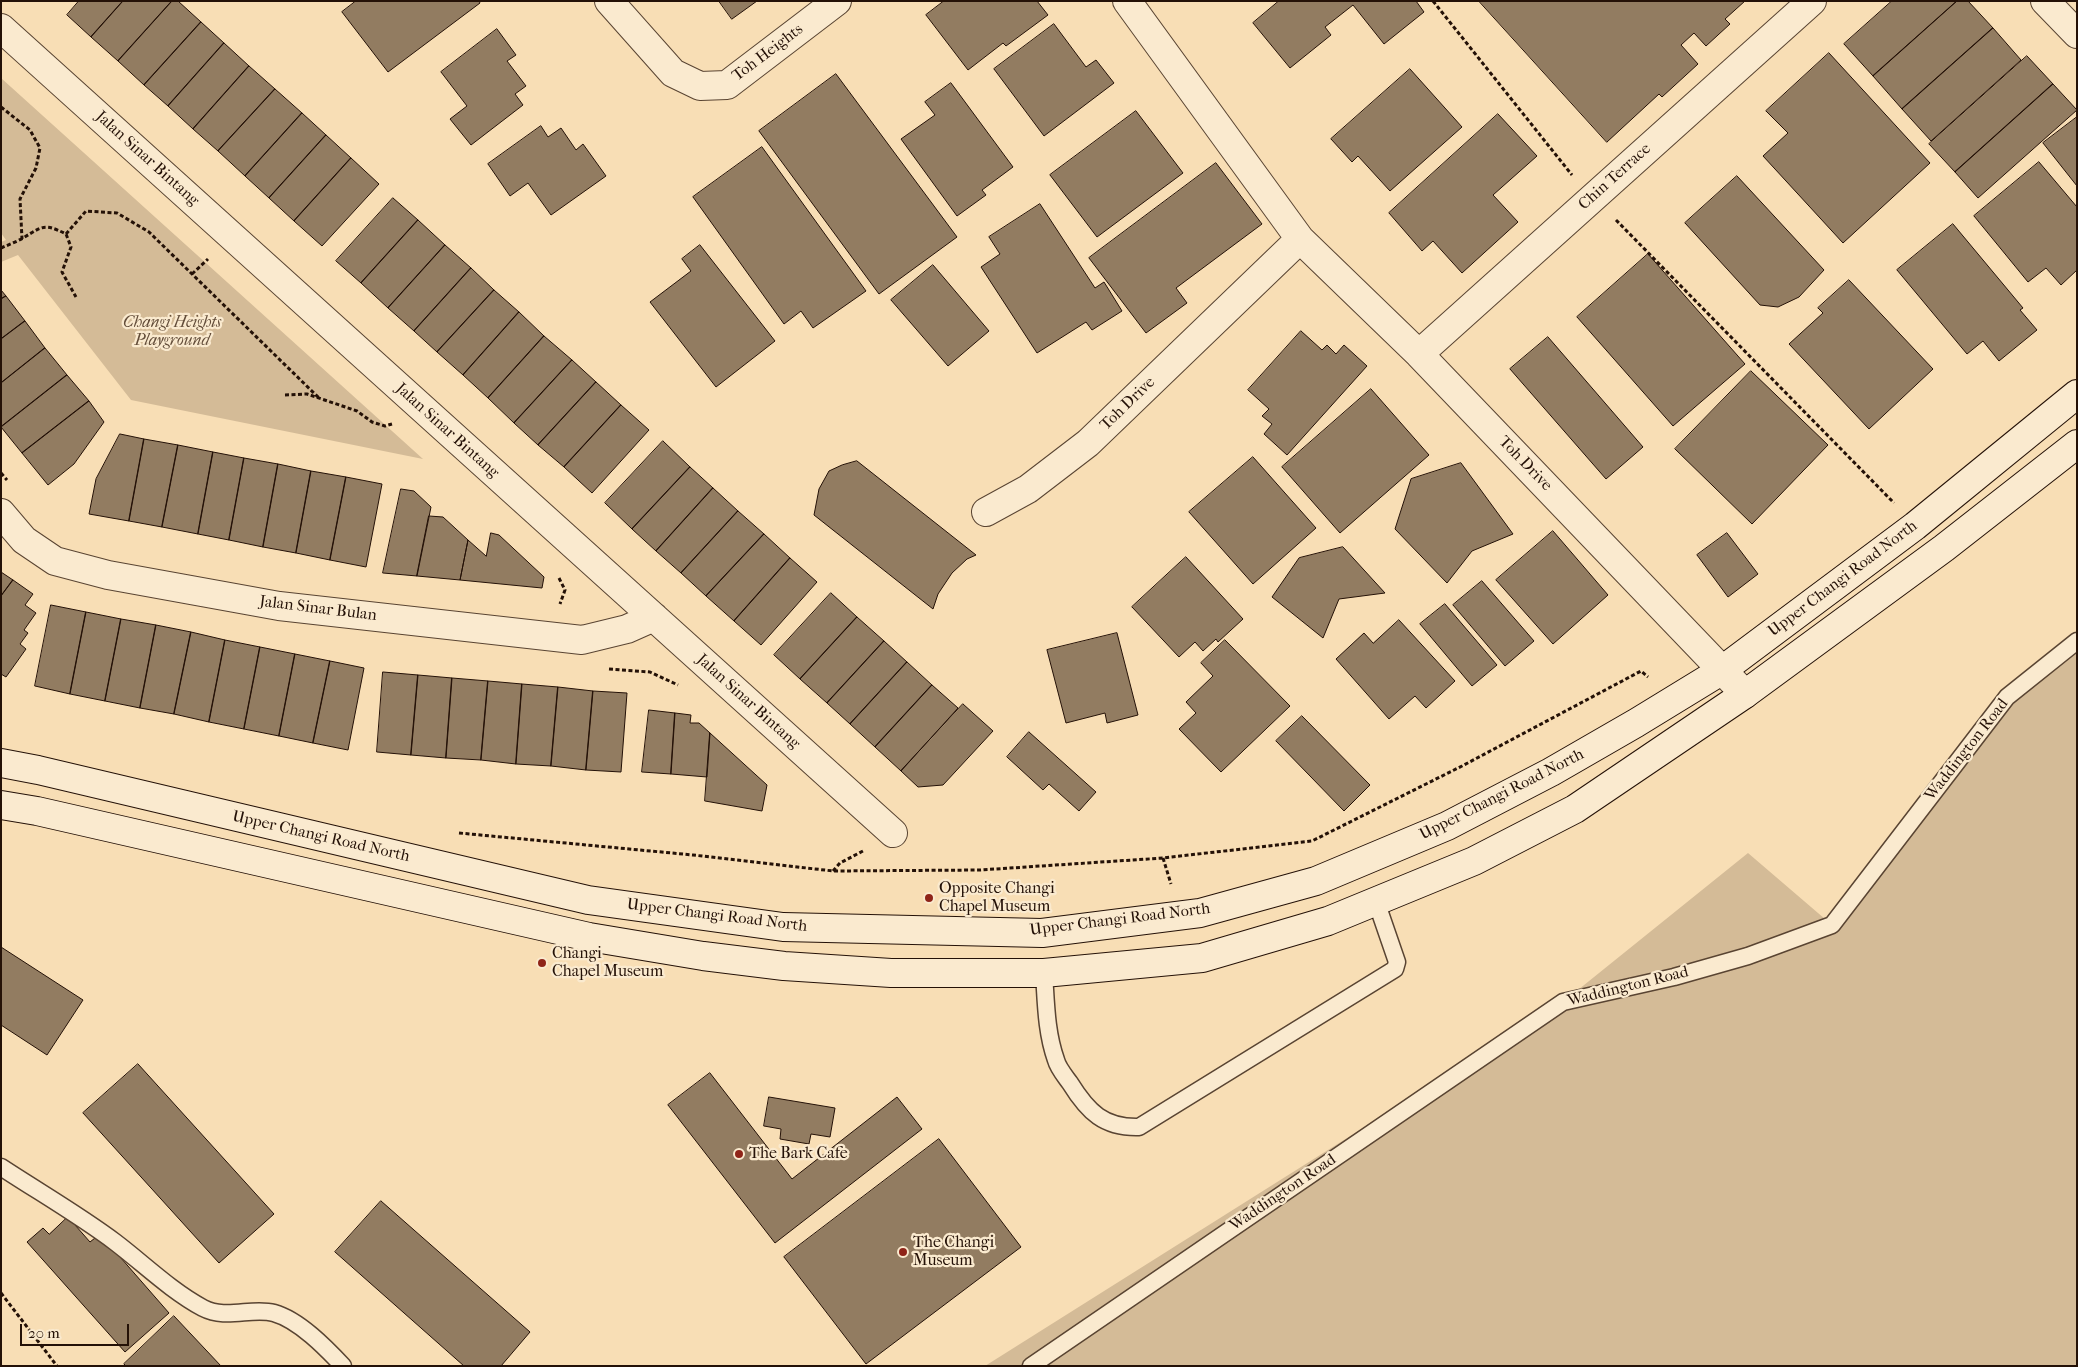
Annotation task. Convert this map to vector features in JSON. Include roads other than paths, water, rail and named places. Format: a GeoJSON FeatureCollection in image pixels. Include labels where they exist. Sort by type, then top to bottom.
{"type":"FeatureCollection","features":[{"type":"Feature","properties":{"kind":"street","name":"Toh Heights"},"geometry":{"type":"LineString","coordinates":[[609,1],[673,73],[700,86],[727,85],[836,1]]}},
{"type":"Feature","properties":{"kind":"street","name":"Toh Drive"},"geometry":{"type":"LineString","coordinates":[[1127,1],[1300,239],[1419,354],[1745,694]]}},
{"type":"Feature","properties":{"kind":"street","name":"Chin Terrace"},"geometry":{"type":"LineString","coordinates":[[1419,354],[1812,1]]}},
{"type":"Feature","properties":{"kind":"street"},"geometry":{"type":"LineString","coordinates":[[2044,1],[2077,34]]}},
{"type":"Feature","properties":{"kind":"street","name":"Jalan Sinar Bintang"},"geometry":{"type":"LineString","coordinates":[[1,28],[893,833]]}},
{"type":"Feature","properties":{"kind":"street","name":"Toh Drive"},"geometry":{"type":"LineString","coordinates":[[986,512],[1028,489],[1088,443],[1300,239]]}},
{"type":"Feature","properties":{"kind":"street","name":"Upper Changi Road North"},"geometry":{"type":"LineString","coordinates":[[1,763],[38,770],[588,900],[783,926],[1042,933],[1200,913],[1316,881],[1447,826],[1551,772],[1636,723],[1721,671],[1915,526],[2077,394]]}},
{"type":"Feature","properties":{"kind":"street"},"geometry":{"type":"LineString","coordinates":[[1,804],[589,937],[703,956],[784,966],[891,973],[1044,973],[1202,958],[1328,921],[1474,861],[1574,809],[1745,694],[1944,548],[2077,444]]}},
{"type":"Feature","properties":{"kind":"street","name":"Jalan Sinar Bulan"},"geometry":{"type":"LineString","coordinates":[[1,513],[24,540],[55,561],[108,575],[279,606],[582,640],[627,629],[654,617]]}},
{"type":"Feature","properties":{"kind":"lane","name":"Waddington Road"},"geometry":{"type":"LineString","coordinates":[[1031,1366],[1563,1002],[1674,977],[1748,956],[1832,925],[2007,697],[2077,641]]}},
{"type":"Feature","properties":{"kind":"lane"},"geometry":{"type":"LineString","coordinates":[[1044,973],[1048,1026],[1056,1062],[1082,1104],[1100,1118],[1121,1128],[1139,1127],[1395,969],[1397,962],[1376,901]]}},
{"type":"Feature","properties":{"kind":"lane"},"geometry":{"type":"LineString","coordinates":[[1,1167],[116,1242],[171,1288],[205,1309],[236,1314],[274,1313],[300,1326],[343,1366]]}},
{"type":"Feature","properties":{"kind":"place","name":"Opposite Changi Chapel Museum"},"geometry":{"type":"Point","coordinates":[929,898]}},
{"type":"Feature","properties":{"kind":"place","name":"Changi Chapel Museum"},"geometry":{"type":"Point","coordinates":[542,963]}},
{"type":"Feature","properties":{"kind":"place","name":"The Bark Cafe"},"geometry":{"type":"Point","coordinates":[739,1154]}},
{"type":"Feature","properties":{"kind":"place","name":"The Changi Museum"},"geometry":{"type":"Point","coordinates":[903,1252]}},
{"type":"Feature","properties":{"kind":"park label","name":"Changi Heights Playground"},"geometry":{"type":"Point","coordinates":[172,332]}}]}
